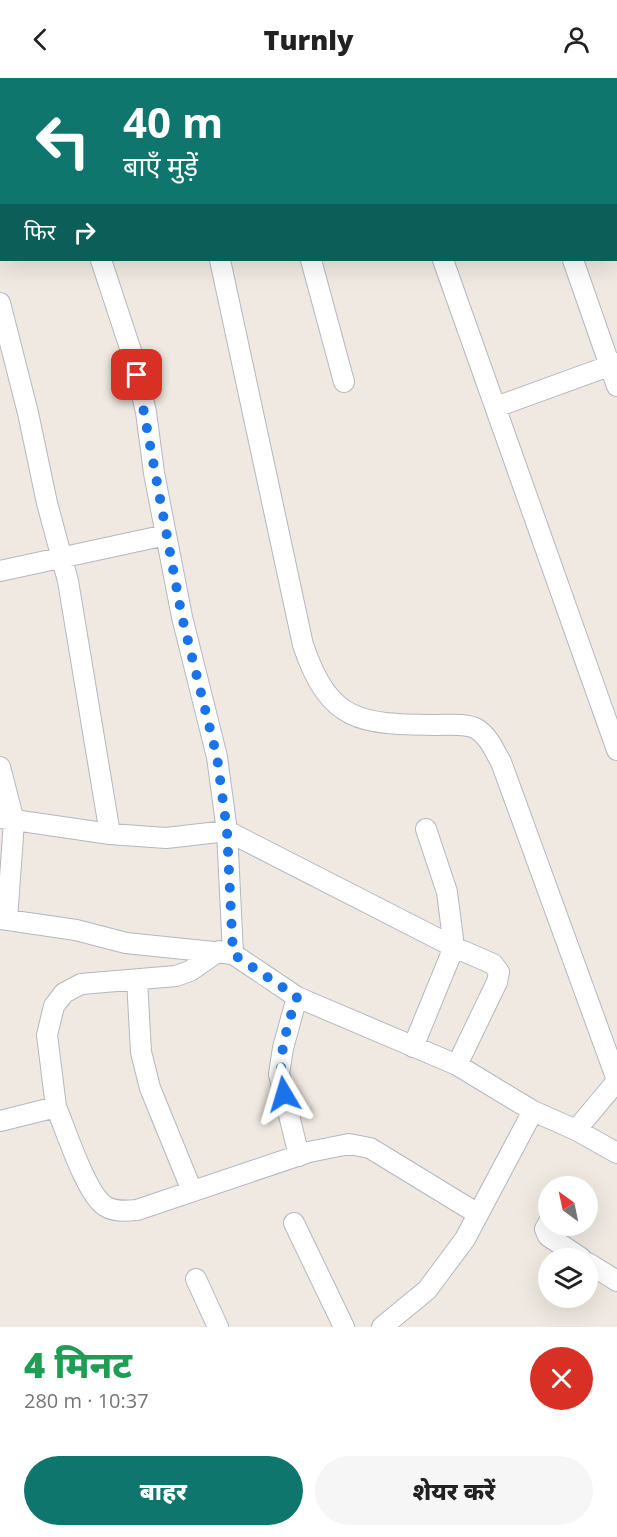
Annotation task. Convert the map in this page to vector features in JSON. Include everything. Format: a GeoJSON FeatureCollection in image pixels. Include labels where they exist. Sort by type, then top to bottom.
{"type":"FeatureCollection","features":[{"type":"Feature","properties":{"kind":"street"},"geometry":{"type":"LineString","coordinates":[[102,261],[126,334],[146,412],[154,473],[182,617],[217,757],[227,831],[226,953]]}},
{"type":"Feature","properties":{"kind":"street"},"geometry":{"type":"LineString","coordinates":[[220,261],[303,645],[312,673],[329,700],[354,716],[382,724],[455,725],[475,728],[487,738],[501,762],[617,1081],[576,1130]]}},
{"type":"Feature","properties":{"kind":"street"},"geometry":{"type":"LineString","coordinates":[[311,261],[344,382]]}},
{"type":"Feature","properties":{"kind":"street"},"geometry":{"type":"LineString","coordinates":[[443,261],[617,750]]}},
{"type":"Feature","properties":{"kind":"street"},"geometry":{"type":"LineString","coordinates":[[573,261],[613,364],[617,386]]}},
{"type":"Feature","properties":{"kind":"street"},"geometry":{"type":"LineString","coordinates":[[0,303],[68,581],[110,834]]}},
{"type":"Feature","properties":{"kind":"street"},"geometry":{"type":"LineString","coordinates":[[496,407],[613,364]]}},
{"type":"Feature","properties":{"kind":"street"},"geometry":{"type":"LineString","coordinates":[[0,572],[166,535]]}},
{"type":"Feature","properties":{"kind":"street"},"geometry":{"type":"LineString","coordinates":[[0,767],[7,819],[3,919],[76,930],[126,943],[226,953],[297,997],[457,1065],[533,1111],[617,1152]]}},
{"type":"Feature","properties":{"kind":"street"},"geometry":{"type":"LineString","coordinates":[[7,819],[110,834],[166,838],[227,831],[454,947],[493,964],[499,972],[457,1065]]}},
{"type":"Feature","properties":{"kind":"street"},"geometry":{"type":"LineString","coordinates":[[413,1047],[454,947],[447,892],[426,829]]}},
{"type":"Feature","properties":{"kind":"street"},"geometry":{"type":"LineString","coordinates":[[226,953],[176,976],[81,984],[64,993],[54,1005],[47,1035],[56,1107],[88,1185],[105,1206],[122,1211],[137,1210],[299,1156],[349,1144],[370,1148],[478,1214]]}},
{"type":"Feature","properties":{"kind":"street"},"geometry":{"type":"LineString","coordinates":[[137,980],[141,1053],[150,1088],[192,1191]]}},
{"type":"Feature","properties":{"kind":"street"},"geometry":{"type":"LineString","coordinates":[[297,997],[283,1048],[279,1074],[299,1156]]}},
{"type":"Feature","properties":{"kind":"street"},"geometry":{"type":"LineString","coordinates":[[0,1121],[56,1107]]}},
{"type":"Feature","properties":{"kind":"street"},"geometry":{"type":"LineString","coordinates":[[382,1327],[427,1290],[465,1239],[533,1111]]}},
{"type":"Feature","properties":{"kind":"street"},"geometry":{"type":"LineString","coordinates":[[294,1223],[344,1327]]}},
{"type":"Feature","properties":{"kind":"street"},"geometry":{"type":"LineString","coordinates":[[548,1236],[566,1248]]}},
{"type":"Feature","properties":{"kind":"street"},"geometry":{"type":"LineString","coordinates":[[598,1269],[617,1281]]}},
{"type":"Feature","properties":{"kind":"street"},"geometry":{"type":"LineString","coordinates":[[196,1279],[218,1327]]}},
{"type":"Feature","properties":{"kind":"route"},"geometry":{"type":"LineString","coordinates":[[137,375],[146,412],[154,473],[182,617],[217,757],[227,831],[233,954],[297,997],[290,1016],[279,1074],[284,1094]]}}]}
